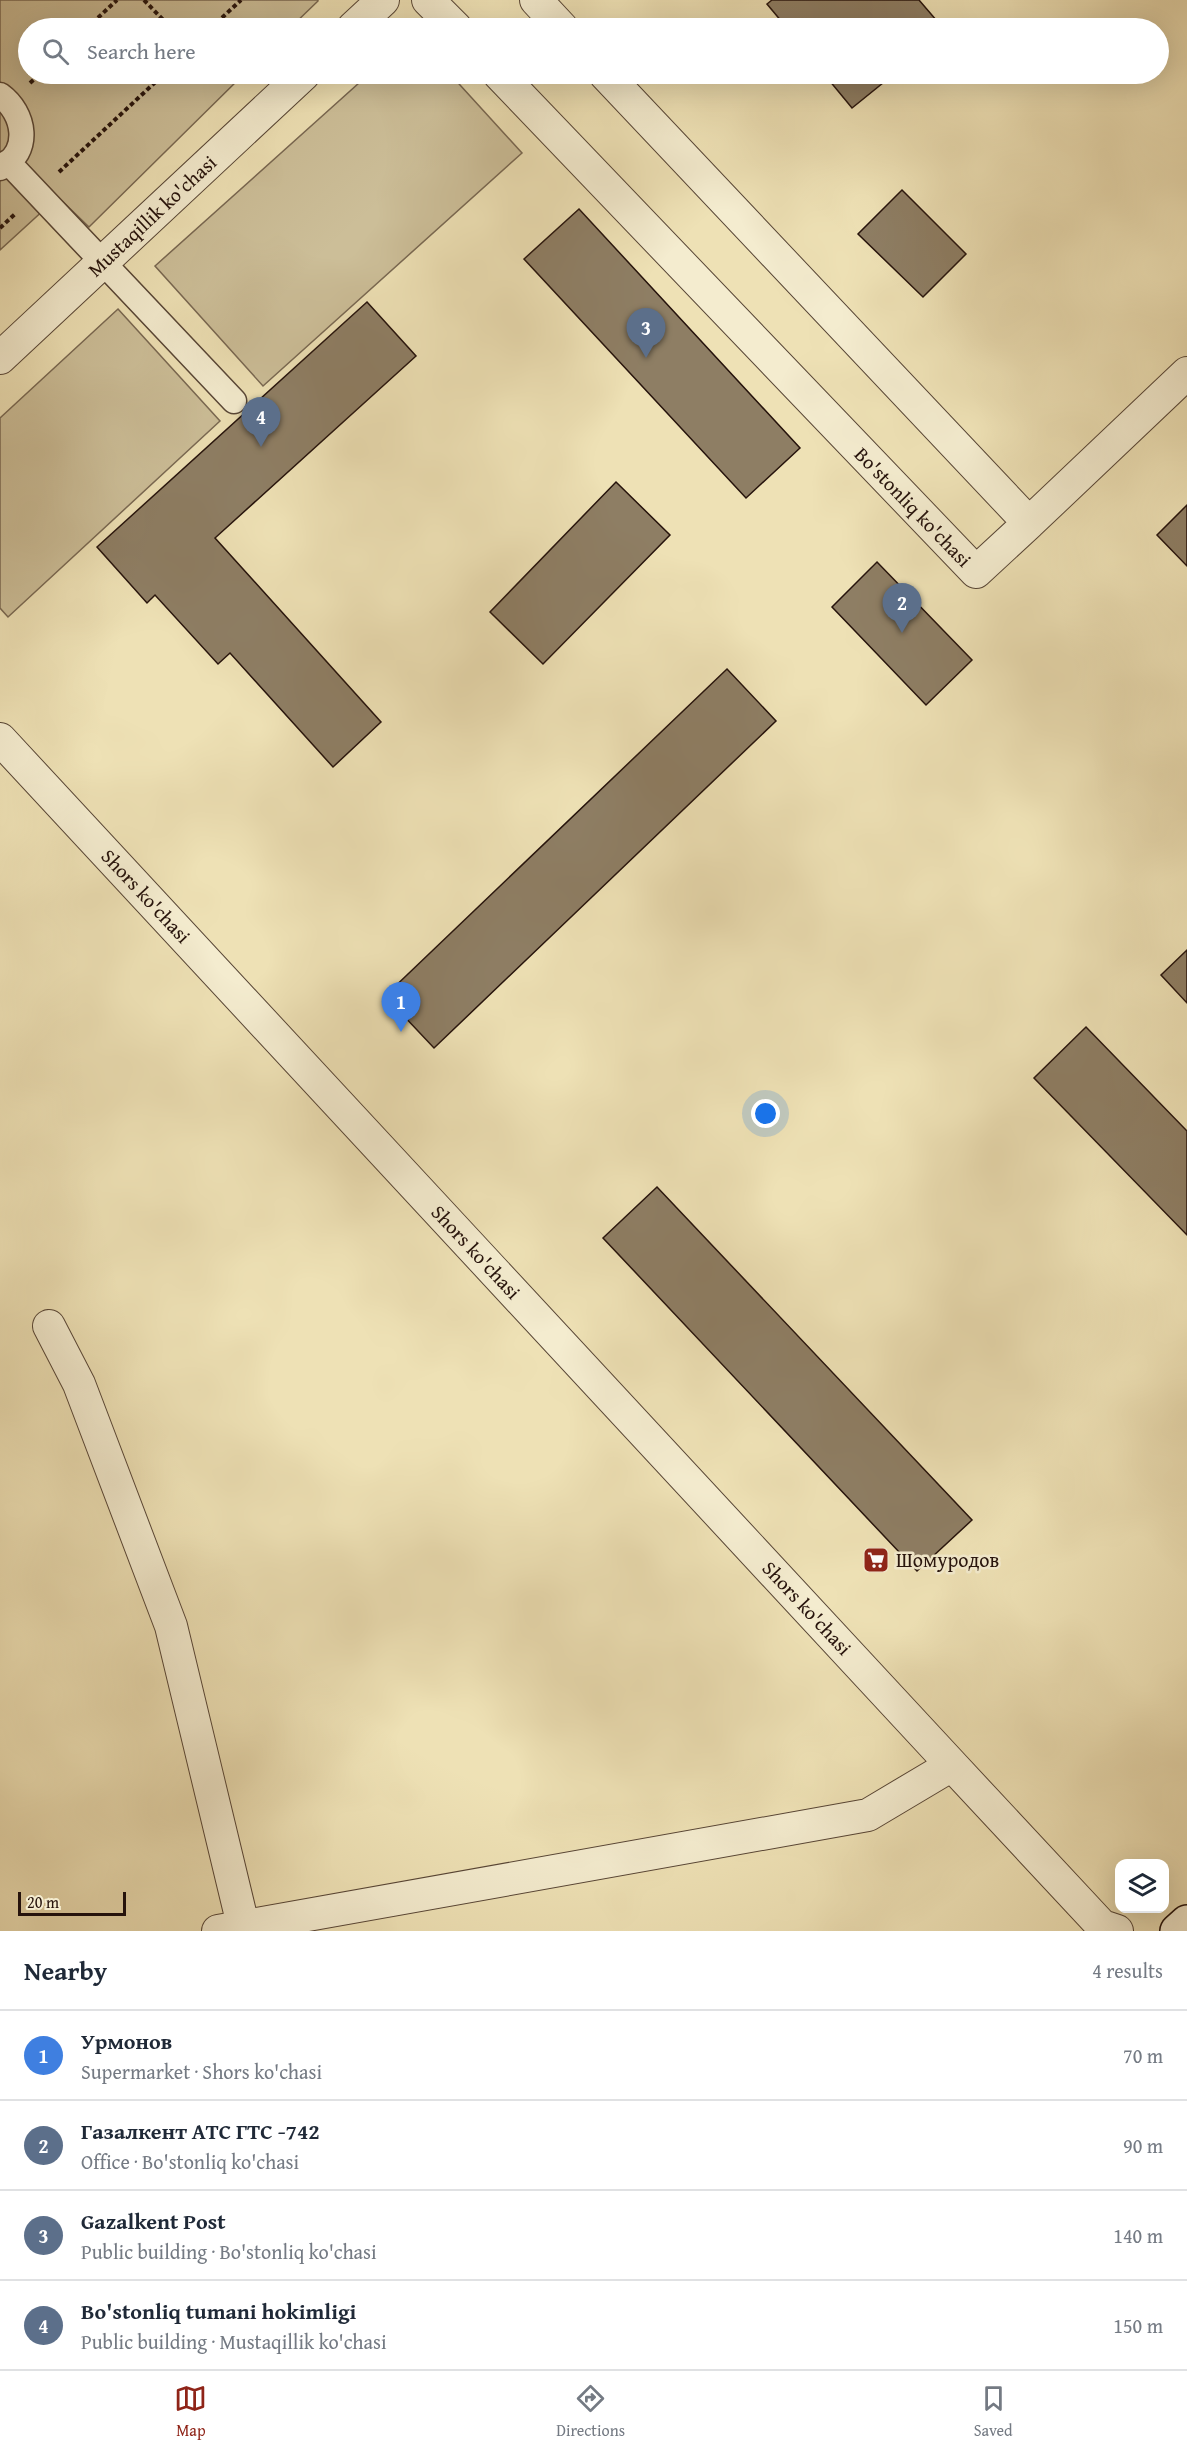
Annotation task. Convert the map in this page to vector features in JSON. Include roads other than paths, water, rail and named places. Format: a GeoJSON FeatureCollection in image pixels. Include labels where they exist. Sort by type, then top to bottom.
{"type":"FeatureCollection","features":[{"type":"Feature","properties":{"kind":"main road"},"geometry":{"type":"LineString","coordinates":[[1177,1931],[1187,1922]]}},
{"type":"Feature","properties":{"kind":"street"},"geometry":{"type":"LineString","coordinates":[[364,18],[383,0]]}},
{"type":"Feature","properties":{"kind":"street"},"geometry":{"type":"LineString","coordinates":[[428,0],[446,18]]}},
{"type":"Feature","properties":{"kind":"street"},"geometry":{"type":"LineString","coordinates":[[536,0],[553,18]]}},
{"type":"Feature","properties":{"kind":"street","name":"Mustaqillik ko'chasi"},"geometry":{"type":"LineString","coordinates":[[0,358],[293,84]]}},
{"type":"Feature","properties":{"kind":"street","name":"Bo'stonliq ko'chasi"},"geometry":{"type":"LineString","coordinates":[[509,84],[976,572],[1029,523]]}},
{"type":"Feature","properties":{"kind":"street"},"geometry":{"type":"LineString","coordinates":[[614,84],[1029,523],[1187,373]]}},
{"type":"Feature","properties":{"kind":"street"},"geometry":{"type":"LineString","coordinates":[[0,95],[10,102],[18,114],[22,128],[21,143],[15,156],[4,165],[37,193],[234,401]]}},
{"type":"Feature","properties":{"kind":"street","name":"Shors ko'chasi"},"geometry":{"type":"LineString","coordinates":[[0,739],[1102,1926],[1117,1931]]}},
{"type":"Feature","properties":{"kind":"street"},"geometry":{"type":"LineString","coordinates":[[49,1326],[80,1384],[171,1626],[231,1928],[868,1815],[952,1765]]}},
{"type":"Feature","properties":{"kind":"place","name":"Gazalkent Post"},"geometry":{"type":"Point","coordinates":[646,358]}},
{"type":"Feature","properties":{"kind":"place","name":"Bo'stonliq tumani hokimligi"},"geometry":{"type":"Point","coordinates":[261,447]}},
{"type":"Feature","properties":{"kind":"place","name":"Газалкент АТС ГТС -742"},"geometry":{"type":"Point","coordinates":[902,633]}},
{"type":"Feature","properties":{"kind":"place","name":"Урмонов"},"geometry":{"type":"Point","coordinates":[401,1032]}},
{"type":"Feature","properties":{"kind":"place","name":"Шомуродов"},"geometry":{"type":"Point","coordinates":[876,1560]}}]}
